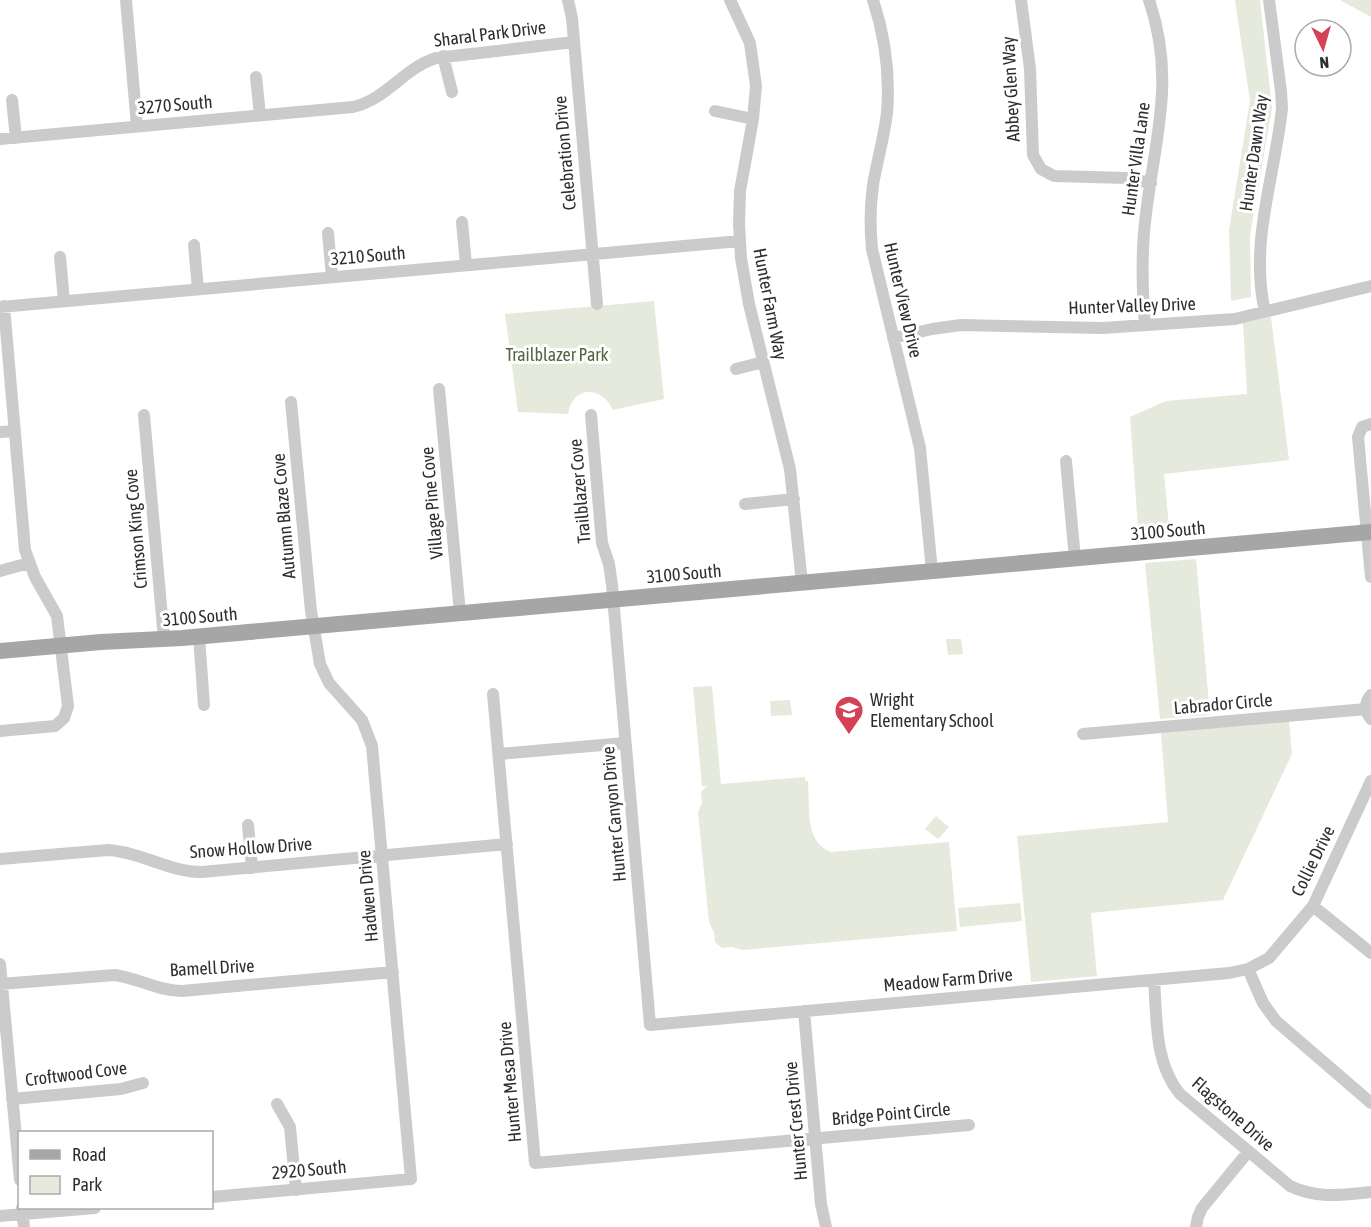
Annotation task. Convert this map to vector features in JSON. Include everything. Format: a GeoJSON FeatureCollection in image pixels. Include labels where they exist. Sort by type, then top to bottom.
{"type":"FeatureCollection","features":[{"type":"Feature","properties":{"kind":"main road","name":"3100 South"},"geometry":{"type":"LineString","coordinates":[[0,651],[199,637],[1369,532]]}},
{"type":"Feature","properties":{"kind":"street"},"geometry":{"type":"LineString","coordinates":[[126,0],[137,126]]}},
{"type":"Feature","properties":{"kind":"street","name":"Celebration Drive"},"geometry":{"type":"LineString","coordinates":[[568,0],[574,42],[597,304]]}},
{"type":"Feature","properties":{"kind":"street","name":"Hunter Farm Way"},"geometry":{"type":"LineString","coordinates":[[730,0],[743,24],[752,52],[756,86],[753,119],[742,173],[740,241],[746,289],[788,459],[802,583]]}},
{"type":"Feature","properties":{"kind":"street","name":"Hunter View Drive"},"geometry":{"type":"LineString","coordinates":[[873,0],[885,49],[888,92],[884,131],[873,184],[870,230],[875,266],[921,455],[932,571]]}},
{"type":"Feature","properties":{"kind":"street","name":"Abbey Glen Way"},"geometry":{"type":"LineString","coordinates":[[1021,0],[1030,69],[1032,149],[1038,165],[1045,172],[1054,176],[1126,178],[1151,183]]}},
{"type":"Feature","properties":{"kind":"street","name":"Hunter Villa Lane"},"geometry":{"type":"LineString","coordinates":[[1145,325],[1143,254],[1146,212],[1160,129],[1163,85],[1158,33],[1149,0]]}},
{"type":"Feature","properties":{"kind":"street","name":"Hunter Dawn Way"},"geometry":{"type":"LineString","coordinates":[[1264,312],[1260,288],[1259,247],[1282,100],[1269,0]]}},
{"type":"Feature","properties":{"kind":"street","name":"Sharal Park Drive"},"geometry":{"type":"LineString","coordinates":[[353,106],[377,98],[423,62],[443,56],[574,42]]}},
{"type":"Feature","properties":{"kind":"street"},"geometry":{"type":"LineString","coordinates":[[443,56],[452,92]]}},
{"type":"Feature","properties":{"kind":"street"},"geometry":{"type":"LineString","coordinates":[[256,77],[260,115]]}},
{"type":"Feature","properties":{"kind":"street"},"geometry":{"type":"LineString","coordinates":[[12,100],[16,138]]}},
{"type":"Feature","properties":{"kind":"street","name":"3270 South"},"geometry":{"type":"LineString","coordinates":[[0,139],[353,106]]}},
{"type":"Feature","properties":{"kind":"street"},"geometry":{"type":"LineString","coordinates":[[715,111],[753,119]]}},
{"type":"Feature","properties":{"kind":"street"},"geometry":{"type":"LineString","coordinates":[[462,222],[466,265]]}},
{"type":"Feature","properties":{"kind":"street"},"geometry":{"type":"LineString","coordinates":[[328,233],[332,277]]}},
{"type":"Feature","properties":{"kind":"street","name":"3210 South"},"geometry":{"type":"LineString","coordinates":[[2,307],[740,241]]}},
{"type":"Feature","properties":{"kind":"street"},"geometry":{"type":"LineString","coordinates":[[194,245],[198,289]]}},
{"type":"Feature","properties":{"kind":"street"},"geometry":{"type":"LineString","coordinates":[[60,257],[64,301]]}},
{"type":"Feature","properties":{"kind":"street","name":"Hunter Valley Drive"},"geometry":{"type":"LineString","coordinates":[[893,338],[961,325],[1092,328],[1235,319],[1371,286]]}},
{"type":"Feature","properties":{"kind":"street"},"geometry":{"type":"LineString","coordinates":[[0,731],[58,725],[64,718],[68,706],[57,616],[34,577],[25,543],[2,307]]}},
{"type":"Feature","properties":{"kind":"street"},"geometry":{"type":"LineString","coordinates":[[736,369],[763,362]]}},
{"type":"Feature","properties":{"kind":"street","name":"Village Pine Cove"},"geometry":{"type":"LineString","coordinates":[[439,389],[460,613]]}},
{"type":"Feature","properties":{"kind":"street","name":"Autumn Blaze Cove"},"geometry":{"type":"LineString","coordinates":[[291,402],[314,626]]}},
{"type":"Feature","properties":{"kind":"street","name":"Trailblazer Cove"},"geometry":{"type":"LineString","coordinates":[[591,414],[602,547],[609,568],[613,600]]}},
{"type":"Feature","properties":{"kind":"street","name":"Crimson King Cove"},"geometry":{"type":"LineString","coordinates":[[144,415],[164,639]]}},
{"type":"Feature","properties":{"kind":"street"},"geometry":{"type":"LineString","coordinates":[[1366,426],[1359,434],[1359,443],[1369,532],[1371,577]]}},
{"type":"Feature","properties":{"kind":"street"},"geometry":{"type":"LineString","coordinates":[[0,432],[15,431]]}},
{"type":"Feature","properties":{"kind":"street"},"geometry":{"type":"LineString","coordinates":[[1066,461],[1075,559]]}},
{"type":"Feature","properties":{"kind":"street"},"geometry":{"type":"LineString","coordinates":[[745,504],[794,499]]}},
{"type":"Feature","properties":{"kind":"street"},"geometry":{"type":"LineString","coordinates":[[0,571],[29,563]]}},
{"type":"Feature","properties":{"kind":"street","name":"Hunter Canyon Drive"},"geometry":{"type":"LineString","coordinates":[[613,600],[651,1025]]}},
{"type":"Feature","properties":{"kind":"street","name":"Hadwen Drive"},"geometry":{"type":"LineString","coordinates":[[314,626],[320,664],[326,677],[333,689],[362,720],[371,740],[411,1179]]}},
{"type":"Feature","properties":{"kind":"street"},"geometry":{"type":"LineString","coordinates":[[199,637],[204,705]]}},
{"type":"Feature","properties":{"kind":"street","name":"Hunter Mesa Drive"},"geometry":{"type":"LineString","coordinates":[[493,694],[535,1163],[815,1138]]}},
{"type":"Feature","properties":{"kind":"street"},"geometry":{"type":"LineString","coordinates":[[1369,714],[1366,704],[1371,695]]}},
{"type":"Feature","properties":{"kind":"street","name":"Labrador Circle"},"geometry":{"type":"LineString","coordinates":[[1083,734],[1369,714]]}},
{"type":"Feature","properties":{"kind":"street"},"geometry":{"type":"LineString","coordinates":[[499,754],[625,743]]}},
{"type":"Feature","properties":{"kind":"street","name":"Collie Drive"},"geometry":{"type":"LineString","coordinates":[[1248,969],[1273,954],[1313,906],[1371,782]]}},
{"type":"Feature","properties":{"kind":"street"},"geometry":{"type":"LineString","coordinates":[[248,825],[252,868]]}},
{"type":"Feature","properties":{"kind":"street","name":"Snow Hollow Drive"},"geometry":{"type":"LineString","coordinates":[[0,859],[108,850],[124,852],[188,871],[202,872],[507,844]]}},
{"type":"Feature","properties":{"kind":"street"},"geometry":{"type":"LineString","coordinates":[[1313,906],[1371,953]]}},
{"type":"Feature","properties":{"kind":"street"},"geometry":{"type":"LineString","coordinates":[[0,964],[18,1160]]}},
{"type":"Feature","properties":{"kind":"street"},"geometry":{"type":"LineString","coordinates":[[1248,969],[1263,1003],[1276,1021],[1371,1102]]}},
{"type":"Feature","properties":{"kind":"street","name":"Meadow Farm Drive"},"geometry":{"type":"LineString","coordinates":[[651,1025],[1229,973],[1248,969]]}},
{"type":"Feature","properties":{"kind":"street","name":"Bamell Drive"},"geometry":{"type":"LineString","coordinates":[[1,984],[114,975],[163,989],[182,991],[393,972]]}},
{"type":"Feature","properties":{"kind":"street","name":"Flagstone Drive"},"geometry":{"type":"LineString","coordinates":[[1154,980],[1161,1059],[1168,1078],[1180,1094],[1290,1186],[1308,1193],[1326,1196],[1371,1192]]}},
{"type":"Feature","properties":{"kind":"street","name":"Hunter Crest Drive"},"geometry":{"type":"LineString","coordinates":[[804,1011],[821,1204],[826,1227]]}},
{"type":"Feature","properties":{"kind":"street","name":"Croftwood Cove"},"geometry":{"type":"LineString","coordinates":[[12,1099],[121,1089],[143,1083]]}},
{"type":"Feature","properties":{"kind":"street"},"geometry":{"type":"LineString","coordinates":[[277,1104],[290,1127],[296,1190]]}},
{"type":"Feature","properties":{"kind":"street","name":"Bridge Point Circle"},"geometry":{"type":"LineString","coordinates":[[815,1138],[969,1125]]}},
{"type":"Feature","properties":{"kind":"street"},"geometry":{"type":"LineString","coordinates":[[1197,1227],[1198,1216],[1202,1208],[1248,1152]]}},
{"type":"Feature","properties":{"kind":"street","name":"2920 South"},"geometry":{"type":"LineString","coordinates":[[213,1197],[411,1179]]}},
{"type":"Feature","properties":{"kind":"street"},"geometry":{"type":"LineString","coordinates":[[0,1216],[22,1211],[71,1209]]}},
{"type":"Feature","properties":{"kind":"street"},"geometry":{"type":"LineString","coordinates":[[22,1211],[24,1227]]}},
{"type":"Feature","properties":{"kind":"green space"},"geometry":{"type":"Polygon","coordinates":[[[1235,0],[1260,0],[1272,108],[1250,235],[1251,297],[1231,301],[1229,230],[1250,101],[1235,0]]]}},
{"type":"Feature","properties":{"kind":"green space"},"geometry":{"type":"Polygon","coordinates":[[[1340,0],[1371,0],[1371,17],[1340,0]]]}},
{"type":"Feature","properties":{"kind":"green space","name":"Trailblazer Park"},"geometry":{"type":"Polygon","coordinates":[[[654,301],[664,399],[613,410],[602,396],[588,392],[576,398],[568,414],[518,412],[505,314],[654,301]]]}},
{"type":"Feature","properties":{"kind":"green space"},"geometry":{"type":"Polygon","coordinates":[[[1271,317],[1289,460],[1164,474],[1170,538],[1139,541],[1130,417],[1166,401],[1247,394],[1243,323],[1271,317]]]}},
{"type":"Feature","properties":{"kind":"green space"},"geometry":{"type":"Polygon","coordinates":[[[1196,559],[1210,715],[1160,719],[1145,563],[1196,559]]]}},
{"type":"Feature","properties":{"kind":"green space"},"geometry":{"type":"Polygon","coordinates":[[[946,639],[961,639],[963,654],[948,655],[946,639]]]}},
{"type":"Feature","properties":{"kind":"green space"},"geometry":{"type":"Polygon","coordinates":[[[712,686],[721,784],[805,777],[805,781],[808,781],[812,832],[822,847],[831,852],[949,842],[957,931],[743,950],[732,947],[722,948],[715,942],[714,932],[709,922],[698,812],[702,803],[701,792],[707,786],[702,786],[693,687],[712,686]]]}},
{"type":"Feature","properties":{"kind":"green space"},"geometry":{"type":"Polygon","coordinates":[[[790,700],[792,715],[771,716],[770,701],[790,700]]]}},
{"type":"Feature","properties":{"kind":"green space"},"geometry":{"type":"Polygon","coordinates":[[[1289,721],[1292,754],[1223,900],[1091,913],[1097,976],[1031,982],[1017,836],[1168,822],[1161,733],[1289,721]]]}},
{"type":"Feature","properties":{"kind":"green space"},"geometry":{"type":"Polygon","coordinates":[[[936,816],[949,827],[938,839],[925,829],[936,816]]]}},
{"type":"Feature","properties":{"kind":"green space"},"geometry":{"type":"Polygon","coordinates":[[[1020,903],[1022,921],[960,927],[958,908],[1020,903]]]}},
{"type":"Feature","properties":{"kind":"place","name":"Wright Elementary School"},"geometry":{"type":"Point","coordinates":[849,736]}}]}
